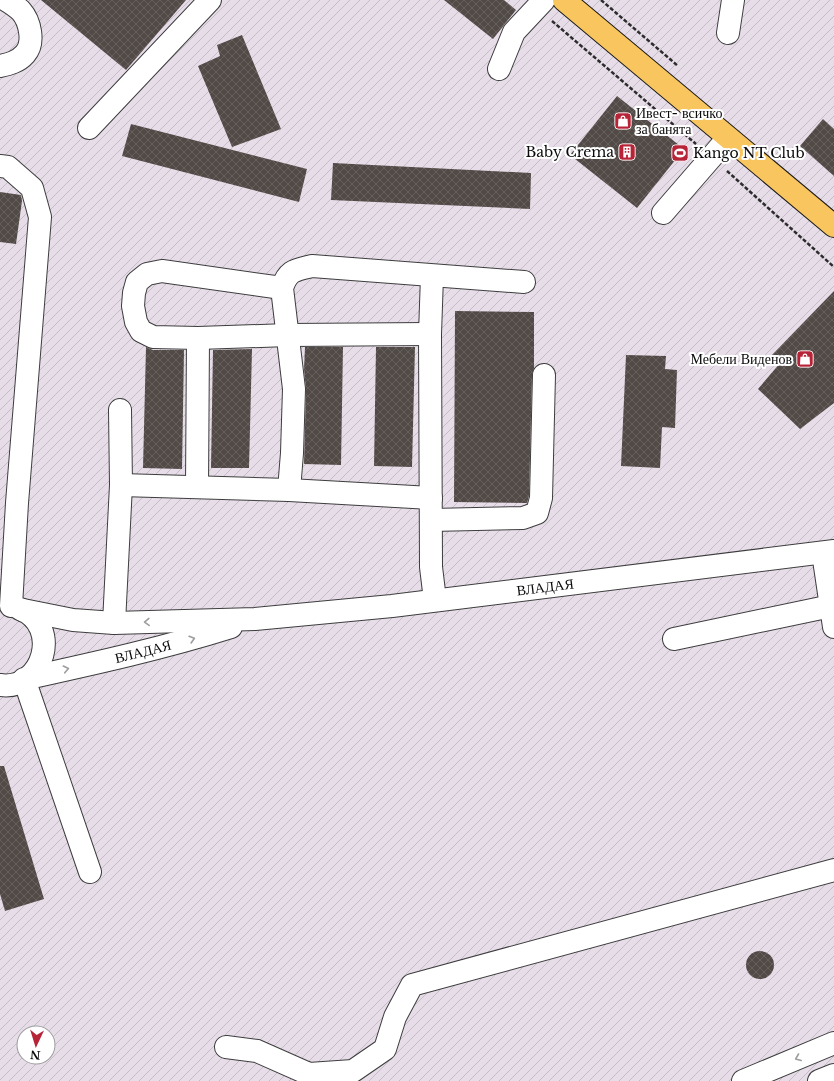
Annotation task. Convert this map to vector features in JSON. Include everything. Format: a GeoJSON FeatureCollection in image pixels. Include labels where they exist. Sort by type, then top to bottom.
{"type":"FeatureCollection","features":[{"type":"Feature","properties":{"kind":"main road"},"geometry":{"type":"LineString","coordinates":[[564,0],[834,226]]}},
{"type":"Feature","properties":{"kind":"street"},"geometry":{"type":"LineString","coordinates":[[0,66],[12,64],[26,54],[30,40],[29,24],[21,11],[6,0]]}},
{"type":"Feature","properties":{"kind":"street"},"geometry":{"type":"LineString","coordinates":[[90,128],[210,0]]}},
{"type":"Feature","properties":{"kind":"street"},"geometry":{"type":"LineString","coordinates":[[728,33],[733,0]]}},
{"type":"Feature","properties":{"kind":"street"},"geometry":{"type":"LineString","coordinates":[[499,69],[514,32],[540,4]]}},
{"type":"Feature","properties":{"kind":"street"},"geometry":{"type":"LineString","coordinates":[[663,213],[728,138]]}},
{"type":"Feature","properties":{"kind":"street"},"geometry":{"type":"LineString","coordinates":[[0,166],[8,167],[32,188],[40,216],[9,501],[11,607],[34,618],[41,629],[44,643],[43,656],[37,668],[26,678],[90,872]]}},
{"type":"Feature","properties":{"kind":"street"},"geometry":{"type":"LineString","coordinates":[[289,490],[294,389],[282,288],[286,278],[296,270],[312,266],[524,282]]}},
{"type":"Feature","properties":{"kind":"street"},"geometry":{"type":"LineString","coordinates":[[282,288],[162,271],[147,274],[136,282],[133,306],[136,322],[141,331],[152,337],[198,338],[288,335],[430,334]]}},
{"type":"Feature","properties":{"kind":"street"},"geometry":{"type":"LineString","coordinates":[[432,276],[430,334],[431,567],[435,600]]}},
{"type":"Feature","properties":{"kind":"street"},"geometry":{"type":"LineString","coordinates":[[197,486],[198,338]]}},
{"type":"Feature","properties":{"kind":"street"},"geometry":{"type":"LineString","coordinates":[[431,520],[523,518],[537,513],[541,498],[544,375]]}},
{"type":"Feature","properties":{"kind":"street"},"geometry":{"type":"LineString","coordinates":[[114,623],[121,485],[120,410]]}},
{"type":"Feature","properties":{"kind":"street"},"geometry":{"type":"LineString","coordinates":[[121,485],[197,486],[431,498]]}},
{"type":"Feature","properties":{"kind":"street"},"geometry":{"type":"LineString","coordinates":[[829,552],[831,606],[834,627]]}},
{"type":"Feature","properties":{"kind":"street","name":"ВЛАДАЯ"},"geometry":{"type":"LineString","coordinates":[[11,607],[73,620],[114,623],[256,619],[392,606],[829,552]]}},
{"type":"Feature","properties":{"kind":"street"},"geometry":{"type":"LineString","coordinates":[[674,639],[831,606]]}},
{"type":"Feature","properties":{"kind":"street","name":"ВЛАДАЯ"},"geometry":{"type":"LineString","coordinates":[[1,685],[16,684],[26,678],[113,660],[186,641],[256,619]]}},
{"type":"Feature","properties":{"kind":"street"},"geometry":{"type":"LineString","coordinates":[[226,1047],[257,1051],[309,1074],[353,1071],[385,1049],[395,1017],[412,985],[834,870]]}},
{"type":"Feature","properties":{"kind":"street"},"geometry":{"type":"LineString","coordinates":[[743,1081],[834,1043]]}},
{"type":"Feature","properties":{"kind":"street"},"geometry":{"type":"LineString","coordinates":[[820,1081],[834,1075]]}},
{"type":"Feature","properties":{"kind":"path"},"geometry":{"type":"LineString","coordinates":[[540,4],[834,267]]}},
{"type":"Feature","properties":{"kind":"shaded area"},"geometry":{"type":"Polygon","coordinates":[[[0,0],[834,0],[834,1081],[0,1081],[0,0]]]}},
{"type":"Feature","properties":{"kind":"building"},"geometry":{"type":"Polygon","coordinates":[[[41,0],[186,0],[126,70],[41,0]]]}},
{"type":"Feature","properties":{"kind":"building"},"geometry":{"type":"Polygon","coordinates":[[[444,0],[504,0],[516,10],[493,39],[444,0]]]}},
{"type":"Feature","properties":{"kind":"building"},"geometry":{"type":"Polygon","coordinates":[[[242,35],[281,129],[232,147],[198,66],[220,56],[217,45],[242,35]]]}},
{"type":"Feature","properties":{"kind":"building","name":"Baby Crema"},"geometry":{"type":"Polygon","coordinates":[[[617,96],[684,149],[637,208],[570,155],[617,96]]]}},
{"type":"Feature","properties":{"kind":"building"},"geometry":{"type":"Polygon","coordinates":[[[823,119],[834,129],[834,176],[800,146],[823,119]]]}},
{"type":"Feature","properties":{"kind":"building"},"geometry":{"type":"Polygon","coordinates":[[[131,124],[307,169],[299,202],[122,156],[131,124]]]}},
{"type":"Feature","properties":{"kind":"building"},"geometry":{"type":"Polygon","coordinates":[[[333,163],[531,173],[530,209],[331,200],[333,163]]]}},
{"type":"Feature","properties":{"kind":"building"},"geometry":{"type":"Polygon","coordinates":[[[0,192],[21,195],[22,201],[16,244],[0,242],[0,192]]]}},
{"type":"Feature","properties":{"kind":"building","name":"Мебели Виденов"},"geometry":{"type":"Polygon","coordinates":[[[834,291],[834,403],[800,429],[758,389],[780,363],[772,355],[834,291]]]}},
{"type":"Feature","properties":{"kind":"building"},"geometry":{"type":"Polygon","coordinates":[[[455,311],[534,312],[534,368],[532,375],[529,496],[527,503],[454,502],[455,311]]]}},
{"type":"Feature","properties":{"kind":"building"},"geometry":{"type":"Polygon","coordinates":[[[146,347],[153,350],[184,350],[182,469],[143,468],[146,347]]]}},
{"type":"Feature","properties":{"kind":"building"},"geometry":{"type":"Polygon","coordinates":[[[305,347],[343,347],[341,465],[304,464],[306,389],[304,369],[305,347]]]}},
{"type":"Feature","properties":{"kind":"building"},"geometry":{"type":"Polygon","coordinates":[[[376,347],[415,347],[412,467],[374,466],[376,347]]]}},
{"type":"Feature","properties":{"kind":"building"},"geometry":{"type":"Polygon","coordinates":[[[252,349],[249,468],[211,468],[213,350],[252,349]]]}},
{"type":"Feature","properties":{"kind":"building"},"geometry":{"type":"Polygon","coordinates":[[[626,355],[666,356],[665,369],[677,370],[675,428],[662,427],[660,468],[621,466],[626,355]]]}},
{"type":"Feature","properties":{"kind":"building"},"geometry":{"type":"Polygon","coordinates":[[[0,766],[4,766],[44,899],[5,911],[0,894],[0,766]]]}},
{"type":"Feature","properties":{"kind":"building"},"geometry":{"type":"Polygon","coordinates":[[[760,951],[770,955],[774,965],[770,975],[760,979],[750,975],[746,965],[750,955],[760,951]]]}},
{"type":"Feature","properties":{"kind":"place","name":"Ивест- всичко за банята"},"geometry":{"type":"Point","coordinates":[623,121]}},
{"type":"Feature","properties":{"kind":"place","name":"Baby Crema"},"geometry":{"type":"Point","coordinates":[627,152]}},
{"type":"Feature","properties":{"kind":"place","name":"Kango NT Club"},"geometry":{"type":"Point","coordinates":[680,153]}},
{"type":"Feature","properties":{"kind":"place","name":"Мебели Виденов"},"geometry":{"type":"Point","coordinates":[805,359]}}]}
